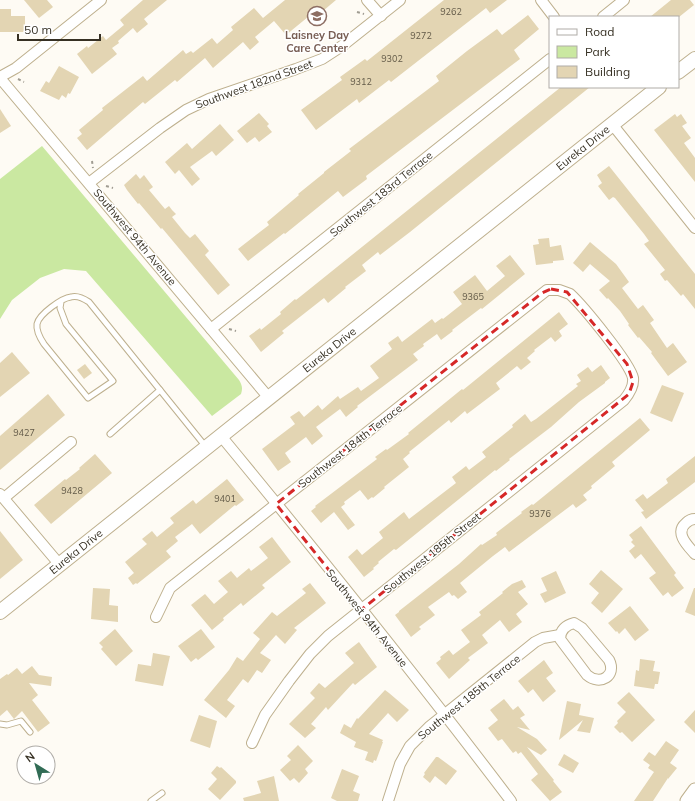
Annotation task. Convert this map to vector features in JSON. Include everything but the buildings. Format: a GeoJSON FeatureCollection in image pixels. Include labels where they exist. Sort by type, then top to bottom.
{"type":"FeatureCollection","features":[{"type":"Feature","properties":{"kind":"main road"},"geometry":{"type":"LineString","coordinates":[[679,71],[695,59]]}},
{"type":"Feature","properties":{"kind":"main road","name":"Eureka Drive"},"geometry":{"type":"LineString","coordinates":[[0,612],[658,88]]}},
{"type":"Feature","properties":{"kind":"street"},"geometry":{"type":"LineString","coordinates":[[0,77],[16,68],[101,0]]}},
{"type":"Feature","properties":{"kind":"street"},"geometry":{"type":"LineString","coordinates":[[367,0],[381,16]]}},
{"type":"Feature","properties":{"kind":"street","name":"Southwest 182nd Street"},"geometry":{"type":"LineString","coordinates":[[89,183],[160,128],[186,110],[209,99],[322,59],[342,46],[400,0]]}},
{"type":"Feature","properties":{"kind":"street"},"geometry":{"type":"LineString","coordinates":[[541,0],[553,16]]}},
{"type":"Feature","properties":{"kind":"street"},"geometry":{"type":"LineString","coordinates":[[604,16],[624,0]]}},
{"type":"Feature","properties":{"kind":"street","name":"Southwest 183rd Terrace"},"geometry":{"type":"LineString","coordinates":[[211,329],[549,60]]}},
{"type":"Feature","properties":{"kind":"street","name":"Southwest 94th Avenue"},"geometry":{"type":"LineString","coordinates":[[0,77],[269,398]]}},
{"type":"Feature","properties":{"kind":"street"},"geometry":{"type":"LineString","coordinates":[[612,124],[695,228]]}},
{"type":"Feature","properties":{"kind":"street","name":"Southwest 185th Street"},"geometry":{"type":"LineString","coordinates":[[252,743],[265,715],[300,666],[328,636],[624,400],[629,394],[633,382],[628,364],[578,303],[566,292],[556,289]]}},
{"type":"Feature","properties":{"kind":"street","name":"Southwest 184th Terrace"},"geometry":{"type":"LineString","coordinates":[[156,616],[170,588],[539,295],[547,290],[556,289]]}},
{"type":"Feature","properties":{"kind":"street","name":"Southwest 94th Avenue"},"geometry":{"type":"LineString","coordinates":[[221,436],[445,715],[510,801]]}},
{"type":"Feature","properties":{"kind":"street"},"geometry":{"type":"LineString","coordinates":[[60,565],[2,496],[71,442]]}},
{"type":"Feature","properties":{"kind":"street"},"geometry":{"type":"LineString","coordinates":[[694,518],[683,526],[681,533],[685,542],[695,554]]}},
{"type":"Feature","properties":{"kind":"street"},"geometry":{"type":"LineString","coordinates":[[574,623],[579,625],[609,660],[611,670],[608,676],[596,681],[591,679],[563,645],[560,635],[562,630],[570,624],[574,623]]}},
{"type":"Feature","properties":{"kind":"street","name":"Southwest 185th Terrace"},"geometry":{"type":"LineString","coordinates":[[388,801],[404,755],[418,737],[535,642],[543,638],[560,635]]}},
{"type":"Feature","properties":{"kind":"street"},"geometry":{"type":"LineString","coordinates":[[687,801],[695,790]]}},
{"type":"Feature","properties":{"kind":"lane"},"geometry":{"type":"LineString","coordinates":[[61,302],[60,308],[66,324],[113,381],[88,398],[44,344],[39,337],[37,330],[37,322],[44,313],[53,306],[61,302],[71,297],[78,296],[84,298],[88,302],[207,448]]}},
{"type":"Feature","properties":{"kind":"lane"},"geometry":{"type":"LineString","coordinates":[[110,434],[160,390]]}},
{"type":"Feature","properties":{"kind":"lane"},"geometry":{"type":"LineString","coordinates":[[0,724],[7,725],[21,721],[30,732]]}},
{"type":"Feature","properties":{"kind":"lane"},"geometry":{"type":"LineString","coordinates":[[151,801],[162,793]]}},
{"type":"Feature","properties":{"kind":"path"},"geometry":{"type":"LineString","coordinates":[[357,12],[364,14]]}},
{"type":"Feature","properties":{"kind":"path"},"geometry":{"type":"LineString","coordinates":[[18,79],[24,82]]}},
{"type":"Feature","properties":{"kind":"path"},"geometry":{"type":"LineString","coordinates":[[92,161],[93,169]]}},
{"type":"Feature","properties":{"kind":"path"},"geometry":{"type":"LineString","coordinates":[[106,186],[113,188]]}},
{"type":"Feature","properties":{"kind":"path"},"geometry":{"type":"LineString","coordinates":[[229,329],[236,331]]}},
{"type":"Feature","properties":{"kind":"highlighted area"},"geometry":{"type":"Polygon","coordinates":[[[551,289],[567,292],[627,364],[633,382],[629,394],[361,610],[276,504],[542,293],[551,289]]]}},
{"type":"Feature","properties":{"kind":"green space"},"geometry":{"type":"Polygon","coordinates":[[[42,146],[241,383],[241,394],[212,416],[86,271],[64,269],[40,278],[12,300],[0,319],[0,179],[42,146]]]}},
{"type":"Feature","properties":{"kind":"place","name":"Laisney Day Care Center"},"geometry":{"type":"Point","coordinates":[317,16]}}]}
